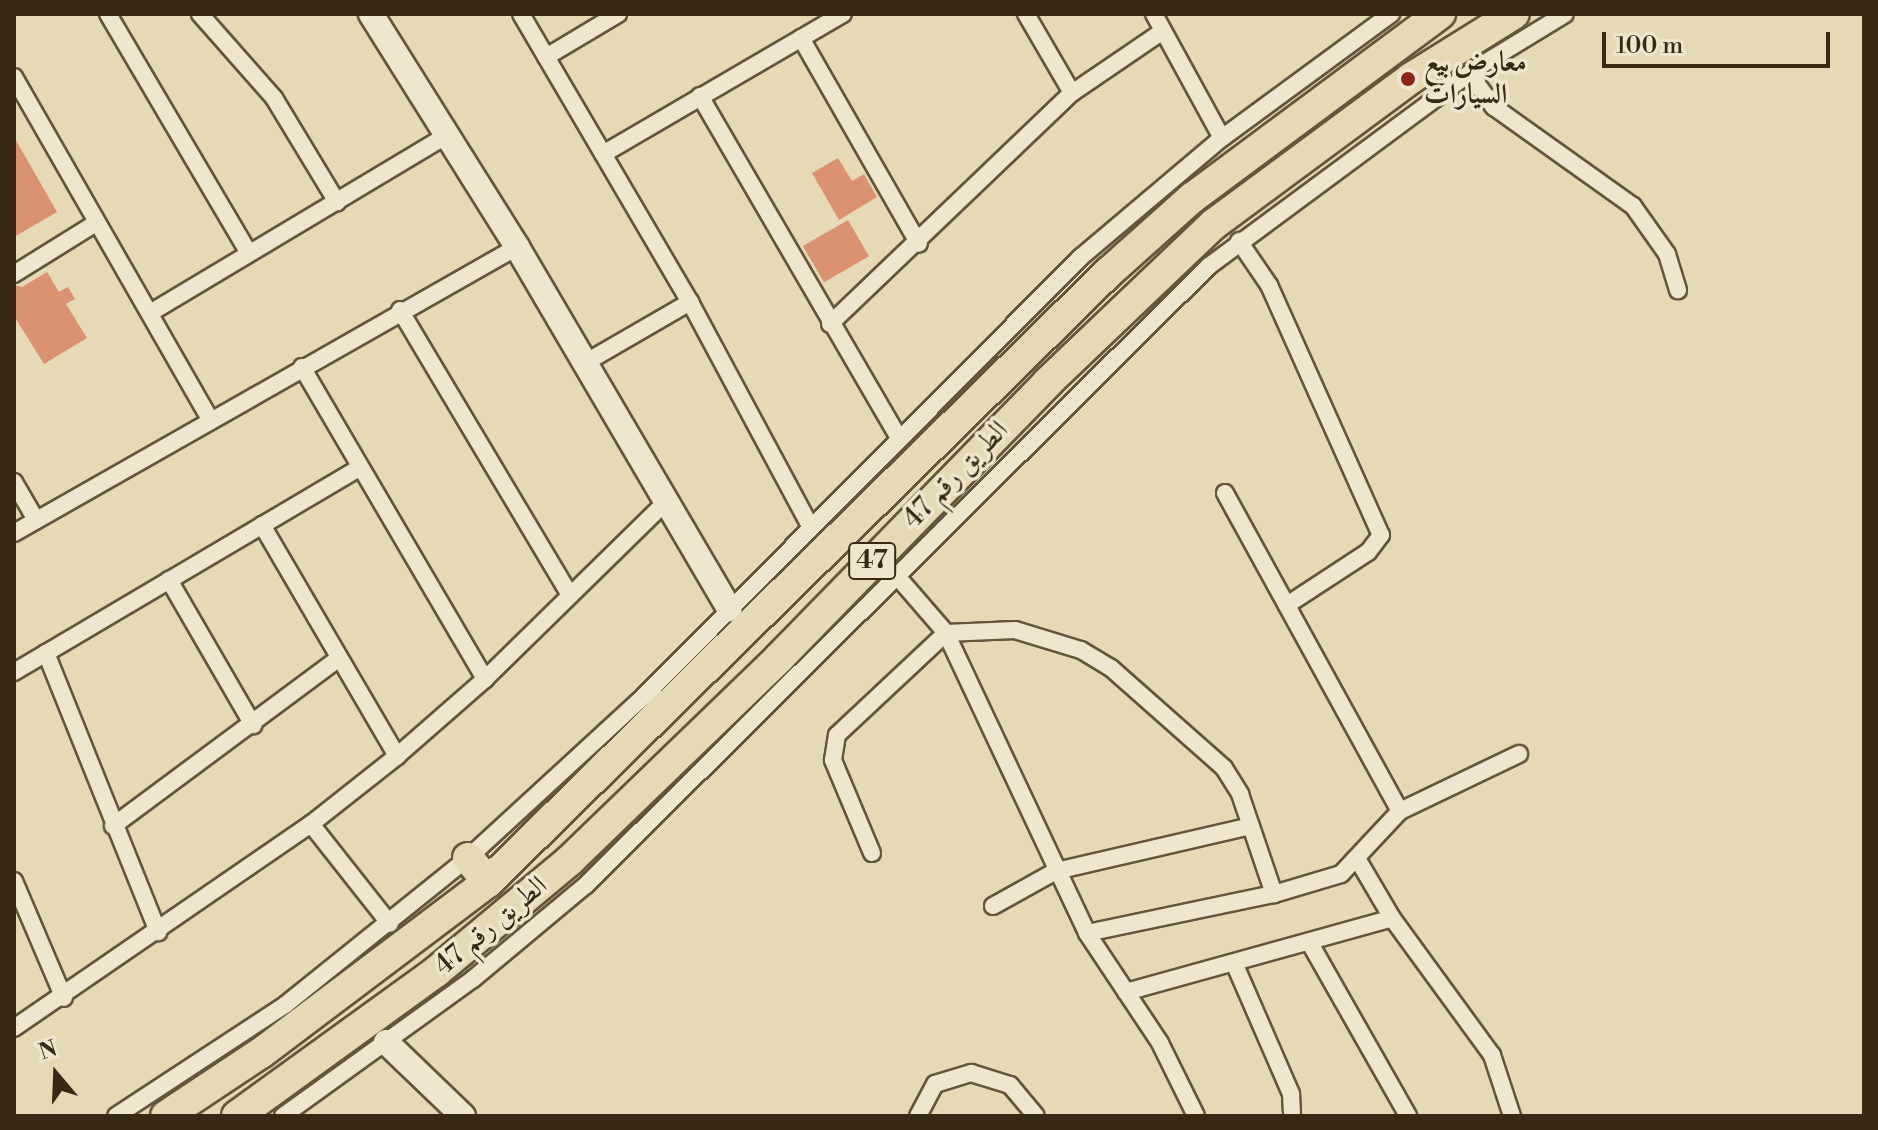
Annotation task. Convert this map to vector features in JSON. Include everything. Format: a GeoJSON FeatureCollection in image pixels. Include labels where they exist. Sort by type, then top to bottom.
{"type":"FeatureCollection","features":[{"type":"Feature","properties":{"kind":"highway","name":"الطريق رقم 47"},"geometry":{"type":"LineString","coordinates":[[166,1116],[346,990],[488,882],[1036,342],[1192,198],[1326,77],[1440,14]]}},
{"type":"Feature","properties":{"kind":"highway","name":"الطريق رقم 47"},"geometry":{"type":"LineString","coordinates":[[237,1116],[377,1032],[570,860],[779,658],[934,517],[1226,232],[1366,109],[1514,14]]}},
{"type":"Feature","properties":{"kind":"highway"},"geometry":{"type":"LineString","coordinates":[[1192,198],[1226,232]]}},
{"type":"Feature","properties":{"kind":"highway"},"geometry":{"type":"LineString","coordinates":[[468,858],[488,882]]}},
{"type":"Feature","properties":{"kind":"highway"},"geometry":{"type":"LineString","coordinates":[[346,990],[377,1032]]}},
{"type":"Feature","properties":{"kind":"street"},"geometry":{"type":"LineString","coordinates":[[108,14],[249,253]]}},
{"type":"Feature","properties":{"kind":"street"},"geometry":{"type":"LineString","coordinates":[[200,14],[274,98],[337,202]]}},
{"type":"Feature","properties":{"kind":"street"},"geometry":{"type":"LineString","coordinates":[[521,14],[690,302],[810,526]]}},
{"type":"Feature","properties":{"kind":"street"},"geometry":{"type":"LineString","coordinates":[[546,57],[618,14]]}},
{"type":"Feature","properties":{"kind":"street"},"geometry":{"type":"LineString","coordinates":[[603,154],[843,14]]}},
{"type":"Feature","properties":{"kind":"street"},"geometry":{"type":"LineString","coordinates":[[1026,14],[1072,93]]}},
{"type":"Feature","properties":{"kind":"street"},"geometry":{"type":"LineString","coordinates":[[1154,14],[1222,138]]}},
{"type":"Feature","properties":{"kind":"street"},"geometry":{"type":"LineString","coordinates":[[116,1116],[273,1013],[390,924],[468,858],[645,695],[898,436],[1081,257],[1222,138],[1326,77],[1391,14]]}},
{"type":"Feature","properties":{"kind":"street"},"geometry":{"type":"LineString","coordinates":[[1287,605],[1368,552],[1381,535],[1274,296],[1226,232],[1475,69],[1565,14]]}},
{"type":"Feature","properties":{"kind":"street"},"geometry":{"type":"LineString","coordinates":[[376,15],[517,247],[729,609]]}},
{"type":"Feature","properties":{"kind":"street"},"geometry":{"type":"LineString","coordinates":[[830,324],[919,244],[1072,93],[1163,31]]}},
{"type":"Feature","properties":{"kind":"street"},"geometry":{"type":"LineString","coordinates":[[801,38],[919,244]]}},
{"type":"Feature","properties":{"kind":"street"},"geometry":{"type":"LineString","coordinates":[[1475,69],[1477,84],[1494,107],[1633,206],[1662,245],[1678,290]]}},
{"type":"Feature","properties":{"kind":"street"},"geometry":{"type":"LineString","coordinates":[[14,77],[209,418]]}},
{"type":"Feature","properties":{"kind":"street"},"geometry":{"type":"LineString","coordinates":[[700,96],[898,436]]}},
{"type":"Feature","properties":{"kind":"street"},"geometry":{"type":"LineString","coordinates":[[150,313],[447,135]]}},
{"type":"Feature","properties":{"kind":"street"},"geometry":{"type":"LineString","coordinates":[[14,274],[96,223]]}},
{"type":"Feature","properties":{"kind":"street"},"geometry":{"type":"LineString","coordinates":[[14,533],[209,418],[517,247]]}},
{"type":"Feature","properties":{"kind":"street"},"geometry":{"type":"LineString","coordinates":[[583,364],[690,302]]}},
{"type":"Feature","properties":{"kind":"street"},"geometry":{"type":"LineString","coordinates":[[400,310],[570,595]]}},
{"type":"Feature","properties":{"kind":"street"},"geometry":{"type":"LineString","coordinates":[[302,367],[485,679]]}},
{"type":"Feature","properties":{"kind":"street"},"geometry":{"type":"LineString","coordinates":[[14,672],[360,467]]}},
{"type":"Feature","properties":{"kind":"street"},"geometry":{"type":"LineString","coordinates":[[14,482],[36,520]]}},
{"type":"Feature","properties":{"kind":"street"},"geometry":{"type":"LineString","coordinates":[[1225,493],[1400,811]]}},
{"type":"Feature","properties":{"kind":"street"},"geometry":{"type":"LineString","coordinates":[[14,1028],[64,998],[311,824],[397,756],[485,679],[666,502]]}},
{"type":"Feature","properties":{"kind":"street"},"geometry":{"type":"LineString","coordinates":[[283,1116],[377,1032],[510,951],[586,885],[896,575],[934,517]]}},
{"type":"Feature","properties":{"kind":"street"},"geometry":{"type":"LineString","coordinates":[[262,525],[397,756]]}},
{"type":"Feature","properties":{"kind":"street"},"geometry":{"type":"LineString","coordinates":[[896,575],[946,633],[1087,933],[1173,1067],[1196,1116]]}},
{"type":"Feature","properties":{"kind":"street"},"geometry":{"type":"LineString","coordinates":[[169,580],[253,725]]}},
{"type":"Feature","properties":{"kind":"street"},"geometry":{"type":"LineString","coordinates":[[872,853],[836,770],[833,746],[845,723],[946,633],[1015,630],[1081,650],[1111,668],[1224,768],[1251,826],[1274,894]]}},
{"type":"Feature","properties":{"kind":"street"},"geometry":{"type":"LineString","coordinates":[[46,653],[158,932]]}},
{"type":"Feature","properties":{"kind":"street"},"geometry":{"type":"LineString","coordinates":[[113,826],[338,659]]}},
{"type":"Feature","properties":{"kind":"street"},"geometry":{"type":"LineString","coordinates":[[1087,933],[1274,894],[1341,874],[1358,860],[1400,811],[1519,754]]}},
{"type":"Feature","properties":{"kind":"street"},"geometry":{"type":"LineString","coordinates":[[311,824],[390,924]]}},
{"type":"Feature","properties":{"kind":"street"},"geometry":{"type":"LineString","coordinates":[[993,906],[1056,871],[1251,826]]}},
{"type":"Feature","properties":{"kind":"street"},"geometry":{"type":"LineString","coordinates":[[1358,860],[1392,918],[1492,1055],[1512,1116]]}},
{"type":"Feature","properties":{"kind":"street"},"geometry":{"type":"LineString","coordinates":[[14,881],[64,998]]}},
{"type":"Feature","properties":{"kind":"street"},"geometry":{"type":"LineString","coordinates":[[1126,992],[1311,945],[1392,918]]}},
{"type":"Feature","properties":{"kind":"street"},"geometry":{"type":"LineString","coordinates":[[1311,945],[1408,1116]]}},
{"type":"Feature","properties":{"kind":"street"},"geometry":{"type":"LineString","coordinates":[[1235,965],[1291,1094],[1292,1116]]}},
{"type":"Feature","properties":{"kind":"street"},"geometry":{"type":"LineString","coordinates":[[377,1032],[463,1116]]}},
{"type":"Feature","properties":{"kind":"street"},"geometry":{"type":"LineString","coordinates":[[918,1116],[935,1084],[971,1073],[1010,1085],[1036,1116]]}},
{"type":"Feature","properties":{"kind":"building"},"geometry":{"type":"Polygon","coordinates":[[[14,137],[57,212],[14,237],[14,137]]]}},
{"type":"Feature","properties":{"kind":"building"},"geometry":{"type":"Polygon","coordinates":[[[838,158],[852,181],[864,174],[877,197],[839,220],[812,173],[838,158]]]}},
{"type":"Feature","properties":{"kind":"building"},"geometry":{"type":"Polygon","coordinates":[[[848,220],[869,256],[824,282],[803,246],[848,220]]]}},
{"type":"Feature","properties":{"kind":"building"},"geometry":{"type":"Polygon","coordinates":[[[47,272],[59,292],[68,287],[75,299],[66,304],[87,338],[44,364],[14,316],[14,285],[22,287],[47,272]]]}},
{"type":"Feature","properties":{"kind":"place","name":"معارض بيع السيارات"},"geometry":{"type":"Point","coordinates":[1408,79]}}]}
